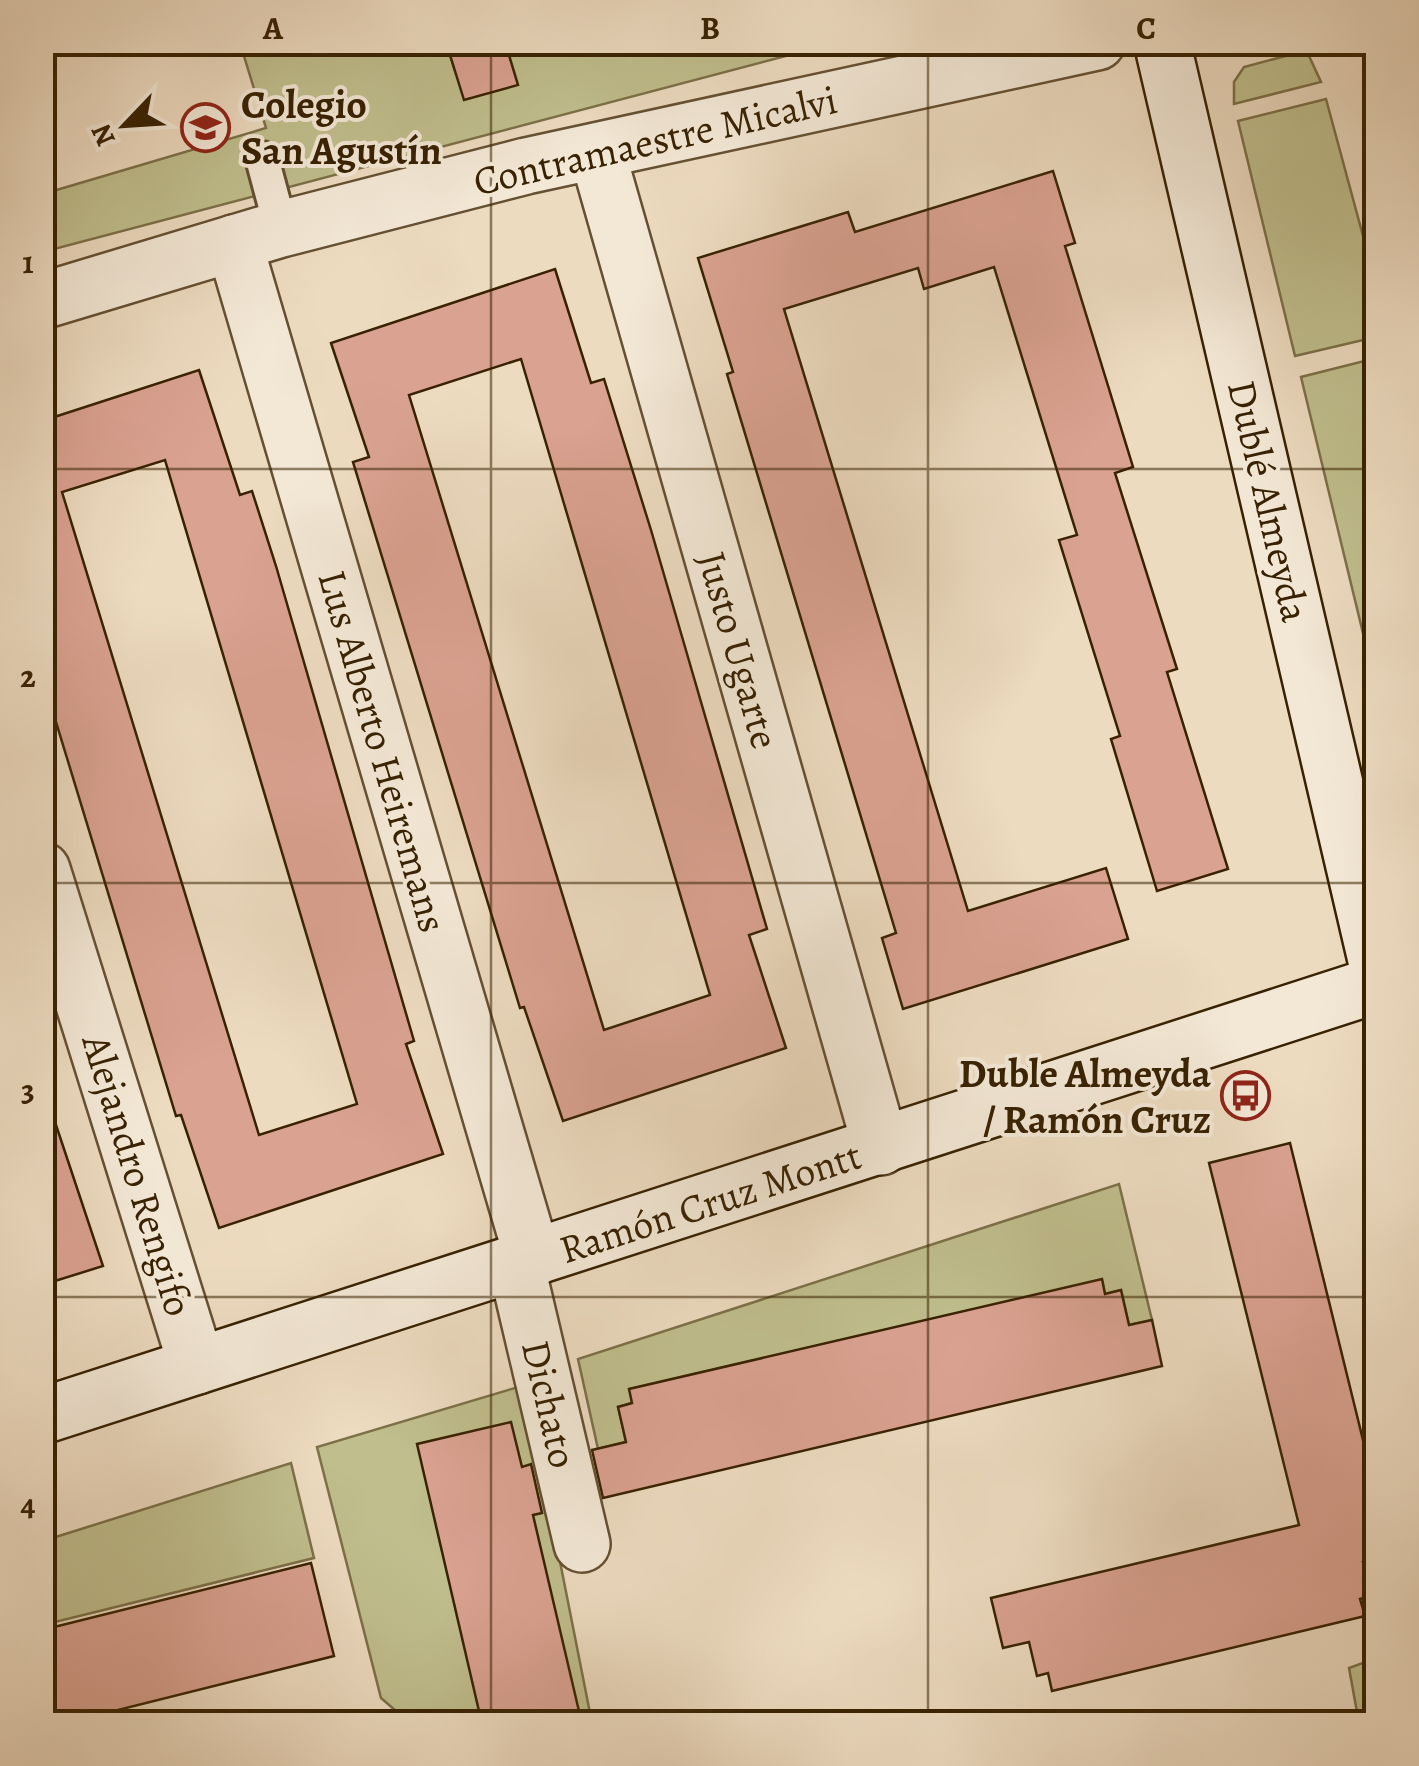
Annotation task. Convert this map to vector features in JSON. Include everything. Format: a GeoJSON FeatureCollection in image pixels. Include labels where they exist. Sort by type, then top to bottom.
{"type":"FeatureCollection","features":[{"type":"Feature","properties":{"kind":"street","name":"Contramaestre Micalvi"},"geometry":{"type":"LineString","coordinates":[[42,301],[257,236],[597,152],[1098,42]]}},
{"type":"Feature","properties":{"kind":"street","name":"Dublé Almeyda"},"geometry":{"type":"LineString","coordinates":[[1162,42],[1376,960]]}},
{"type":"Feature","properties":{"kind":"street","name":"Justo Ugarte"},"geometry":{"type":"LineString","coordinates":[[597,152],[881,1147]]}},
{"type":"Feature","properties":{"kind":"street","name":"Lus Alberto Heiremans"},"geometry":{"type":"LineString","coordinates":[[257,236],[524,1262]]}},
{"type":"Feature","properties":{"kind":"street","name":"Alejandro Rengifo"},"geometry":{"type":"LineString","coordinates":[[42,870],[197,1366]]}},
{"type":"Feature","properties":{"kind":"street","name":"Ramón Cruz Montt"},"geometry":{"type":"LineString","coordinates":[[42,1416],[1376,985]]}},
{"type":"Feature","properties":{"kind":"street","name":"Dichato"},"geometry":{"type":"LineString","coordinates":[[524,1262],[582,1544]]}},
{"type":"Feature","properties":{"kind":"lane"},"geometry":{"type":"LineString","coordinates":[[257,236],[262,158]]}},
{"type":"Feature","properties":{"kind":"shaded area"},"geometry":{"type":"Polygon","coordinates":[[[240,43],[446,43],[456,74],[510,61],[505,43],[835,43],[43,252],[43,194],[266,128],[240,43]]]}},
{"type":"Feature","properties":{"kind":"shaded area"},"geometry":{"type":"Polygon","coordinates":[[[1293,54],[1309,56],[1321,82],[1234,104],[1234,82],[1244,67],[1293,54]]]}},
{"type":"Feature","properties":{"kind":"shaded area"},"geometry":{"type":"Polygon","coordinates":[[[1326,99],[1376,284],[1376,337],[1295,356],[1238,121],[1326,99]]]}},
{"type":"Feature","properties":{"kind":"shaded area"},"geometry":{"type":"Polygon","coordinates":[[[1376,358],[1376,687],[1301,377],[1376,358]]]}},
{"type":"Feature","properties":{"kind":"shaded area"},"geometry":{"type":"Polygon","coordinates":[[[1119,1184],[1152,1320],[1129,1325],[1121,1290],[1105,1294],[1102,1280],[630,1389],[632,1403],[618,1407],[626,1442],[598,1449],[578,1359],[1119,1184]]]}},
{"type":"Feature","properties":{"kind":"shaded area"},"geometry":{"type":"Polygon","coordinates":[[[525,1385],[592,1723],[410,1723],[381,1698],[317,1447],[525,1385]]]}},
{"type":"Feature","properties":{"kind":"shaded area"},"geometry":{"type":"Polygon","coordinates":[[[291,1463],[314,1558],[43,1625],[43,1541],[291,1463]]]}},
{"type":"Feature","properties":{"kind":"shaded area"},"geometry":{"type":"Polygon","coordinates":[[[1376,1658],[1376,1723],[1359,1723],[1349,1668],[1376,1658]]]}},
{"type":"Feature","properties":{"kind":"building"},"geometry":{"type":"Polygon","coordinates":[[[446,42],[505,42],[518,85],[464,100],[446,42]]]}},
{"type":"Feature","properties":{"kind":"building"},"geometry":{"type":"Polygon","coordinates":[[[1053,171],[1075,243],[1065,246],[1133,467],[1115,473],[1177,669],[1167,672],[1228,869],[1157,891],[1111,739],[1120,736],[1059,540],[1077,535],[994,267],[924,289],[918,268],[784,309],[968,911],[1106,868],[1128,939],[903,1009],[882,938],[896,933],[727,374],[733,372],[698,258],[848,212],[855,232],[1053,171]]]}},
{"type":"Feature","properties":{"kind":"building"},"geometry":{"type":"Polygon","coordinates":[[[555,269],[591,383],[604,379],[651,530],[767,929],[749,935],[786,1048],[563,1121],[524,1007],[520,1008],[353,462],[369,457],[331,343],[555,269]],[[521,359],[409,395],[604,1030],[710,995],[521,359]]]}},
{"type":"Feature","properties":{"kind":"building"},"geometry":{"type":"Polygon","coordinates":[[[199,370],[240,495],[252,491],[276,566],[414,1041],[406,1044],[443,1154],[219,1228],[181,1115],[176,1116],[42,676],[42,421],[199,370]],[[165,460],[62,492],[259,1135],[357,1104],[165,460]]]}},
{"type":"Feature","properties":{"kind":"building"},"geometry":{"type":"Polygon","coordinates":[[[51,1110],[103,1266],[42,1285],[42,1112],[51,1110]]]}},
{"type":"Feature","properties":{"kind":"building"},"geometry":{"type":"Polygon","coordinates":[[[1290,1143],[1376,1493],[1376,1559],[1363,1562],[1372,1596],[1360,1599],[1365,1616],[1052,1691],[1048,1673],[1037,1676],[1029,1642],[1003,1648],[991,1598],[1299,1525],[1209,1163],[1290,1143]]]}},
{"type":"Feature","properties":{"kind":"building"},"geometry":{"type":"Polygon","coordinates":[[[1102,1279],[1105,1294],[1121,1290],[1129,1325],[1152,1320],[1162,1366],[603,1498],[592,1450],[626,1442],[618,1407],[632,1403],[629,1389],[1102,1279]]]}},
{"type":"Feature","properties":{"kind":"building"},"geometry":{"type":"Polygon","coordinates":[[[511,1422],[522,1467],[531,1464],[542,1513],[533,1515],[582,1724],[482,1724],[417,1444],[511,1422]]]}},
{"type":"Feature","properties":{"kind":"building"},"geometry":{"type":"Polygon","coordinates":[[[311,1563],[334,1656],[62,1724],[42,1724],[42,1630],[311,1563]]]}},
{"type":"Feature","properties":{"kind":"place","name":"Colegio San Agustín"},"geometry":{"type":"Point","coordinates":[206,127]}},
{"type":"Feature","properties":{"kind":"place","name":"Duble Almeyda / Ramón Cruz"},"geometry":{"type":"Point","coordinates":[1246,1096]}}]}
